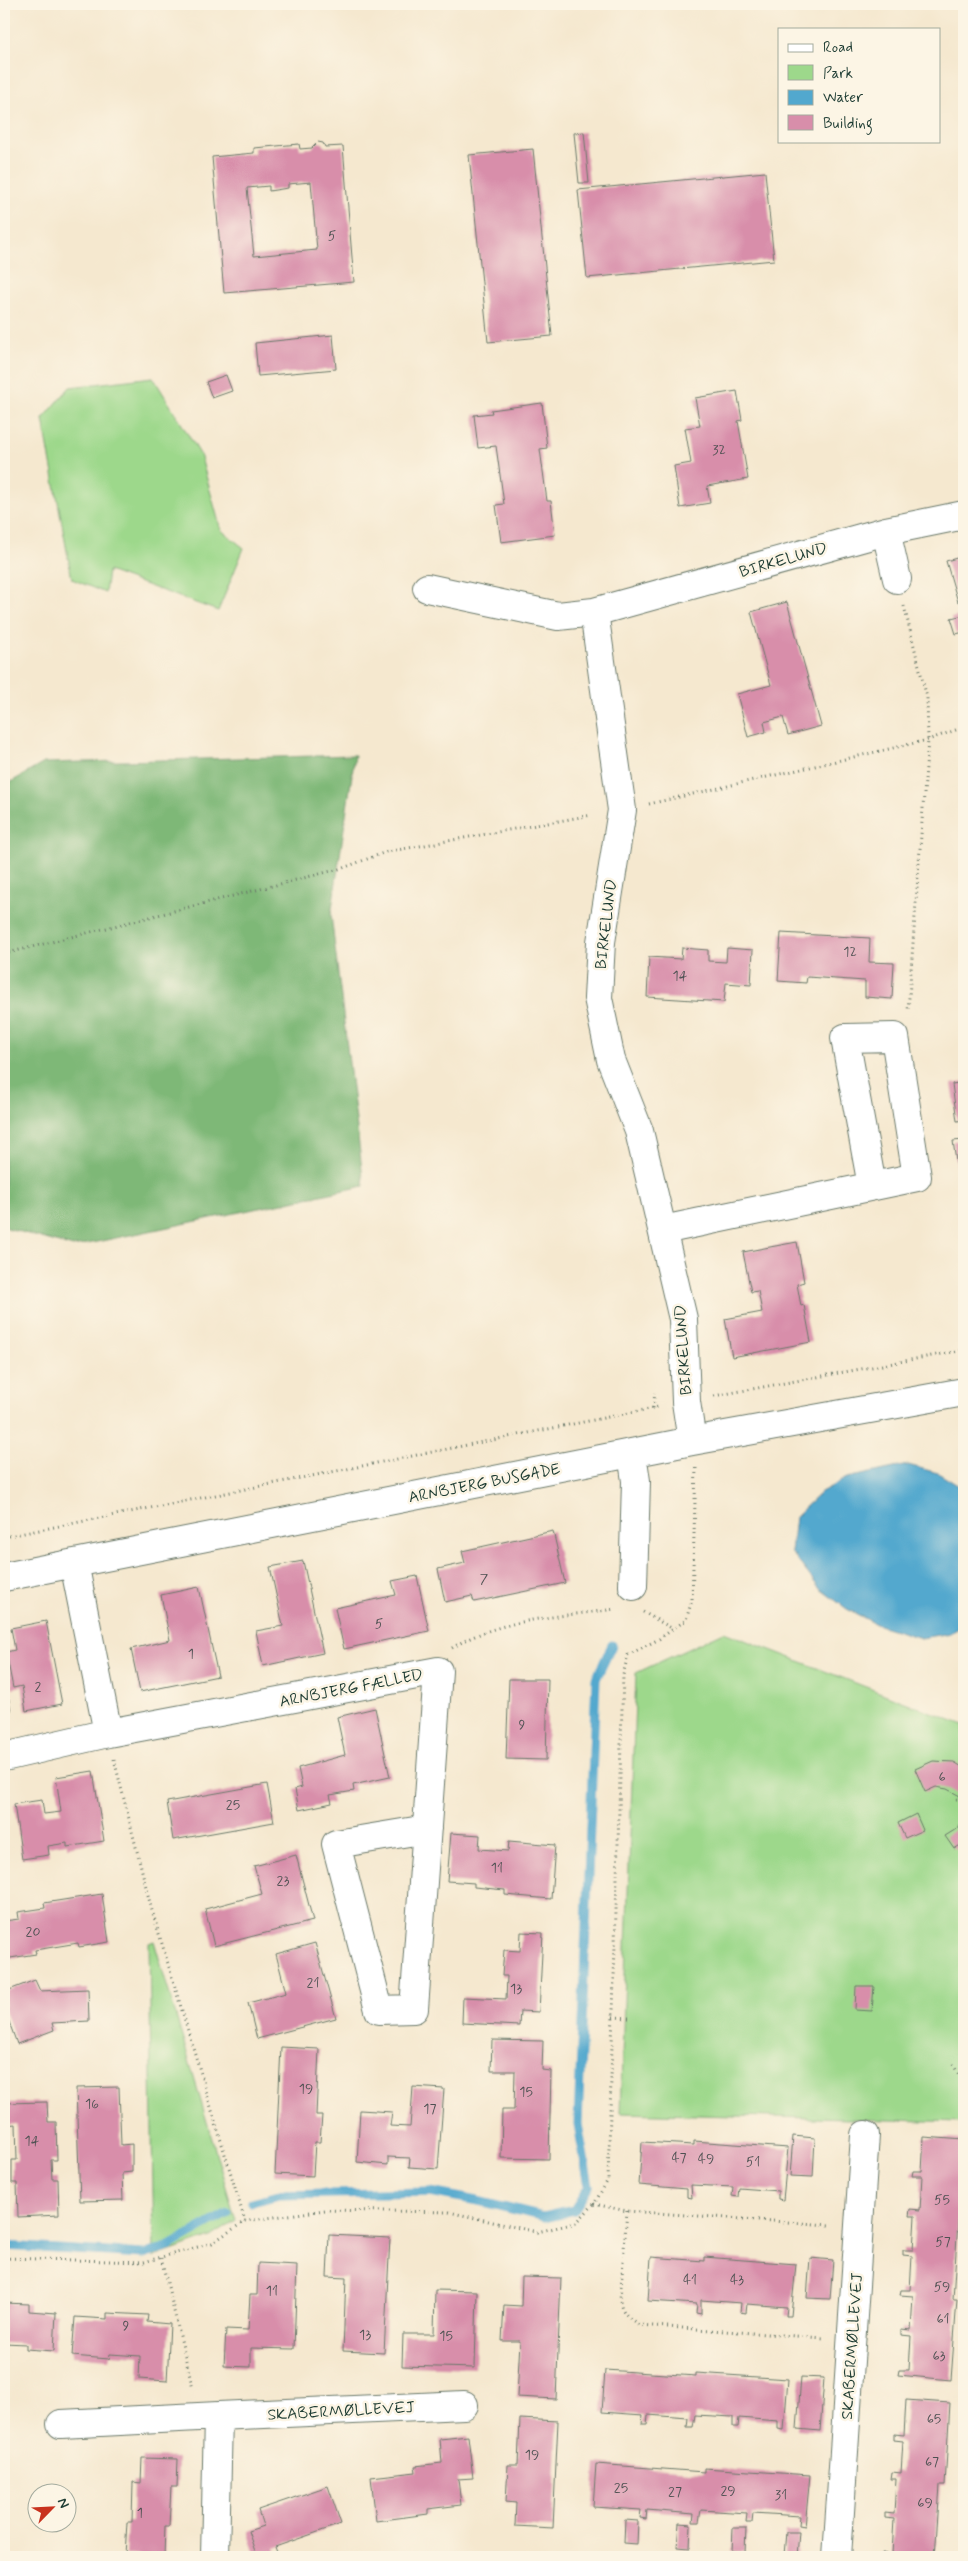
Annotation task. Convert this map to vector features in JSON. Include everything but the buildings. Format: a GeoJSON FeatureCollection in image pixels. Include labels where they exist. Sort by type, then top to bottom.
{"type":"FeatureCollection","features":[{"type":"Feature","properties":{"kind":"street","name":"BIRKELUND"},"geometry":{"type":"LineString","coordinates":[[427,588],[558,616],[594,612],[886,531],[964,515]]}},
{"type":"Feature","properties":{"kind":"street"},"geometry":{"type":"LineString","coordinates":[[886,531],[897,579]]}},
{"type":"Feature","properties":{"kind":"street","name":"BIRKELUND"},"geometry":{"type":"LineString","coordinates":[[594,612],[622,810],[601,942],[598,998],[611,1060],[639,1131],[684,1319],[686,1402],[692,1440]]}},
{"type":"Feature","properties":{"kind":"street"},"geometry":{"type":"LineString","coordinates":[[664,1230],[917,1177],[895,1037],[845,1038],[872,1186]]}},
{"type":"Feature","properties":{"kind":"street","name":"ARNBJERG BUSGADE"},"geometry":{"type":"LineString","coordinates":[[4,1577],[692,1440],[964,1392]]}},
{"type":"Feature","properties":{"kind":"street"},"geometry":{"type":"LineString","coordinates":[[630,1602],[636,1481],[632,1453]]}},
{"type":"Feature","properties":{"kind":"street"},"geometry":{"type":"LineString","coordinates":[[74,1563],[108,1733]]}},
{"type":"Feature","properties":{"kind":"street","name":"ARNBJERG FÆLLED"},"geometry":{"type":"LineString","coordinates":[[4,1757],[108,1733],[438,1671],[427,1829],[414,2009],[379,2010],[336,1844],[427,1829]]}},
{"type":"Feature","properties":{"kind":"street","name":"SKABERMØLLEVEJ"},"geometry":{"type":"LineString","coordinates":[[837,2557],[865,2135]]}},
{"type":"Feature","properties":{"kind":"street","name":"SKABERMØLLEVEJ"},"geometry":{"type":"LineString","coordinates":[[61,2424],[464,2405]]}},
{"type":"Feature","properties":{"kind":"street"},"geometry":{"type":"LineString","coordinates":[[209,2416],[215,2557]]}},
{"type":"Feature","properties":{"kind":"path"},"geometry":{"type":"LineString","coordinates":[[895,1037],[907,1024],[928,740],[927,698],[897,579]]}},
{"type":"Feature","properties":{"kind":"path"},"geometry":{"type":"LineString","coordinates":[[4,954],[343,868],[386,852],[622,810],[928,740],[964,727]]}},
{"type":"Feature","properties":{"kind":"path"},"geometry":{"type":"LineString","coordinates":[[4,1537],[686,1402],[964,1350]]}},
{"type":"Feature","properties":{"kind":"path"},"geometry":{"type":"LineString","coordinates":[[4,2258],[144,2262],[212,2243],[245,2220],[325,2210],[449,2212],[537,2232],[576,2223],[594,2204],[608,2180],[623,1675],[628,1655],[686,1620],[692,1600],[697,1480],[692,1440]]}},
{"type":"Feature","properties":{"kind":"path"},"geometry":{"type":"LineString","coordinates":[[438,1671],[451,1649],[470,1636],[524,1622],[630,1602],[642,1612],[673,1629]]}},
{"type":"Feature","properties":{"kind":"path"},"geometry":{"type":"LineString","coordinates":[[108,1733],[151,1907],[245,2220]]}},
{"type":"Feature","properties":{"kind":"path"},"geometry":{"type":"LineString","coordinates":[[956,1799],[964,1801]]}},
{"type":"Feature","properties":{"kind":"path"},"geometry":{"type":"LineString","coordinates":[[613,2017],[630,2018]]}},
{"type":"Feature","properties":{"kind":"path"},"geometry":{"type":"LineString","coordinates":[[953,2064],[964,2084]]}},
{"type":"Feature","properties":{"kind":"path"},"geometry":{"type":"LineString","coordinates":[[594,2204],[627,2211],[859,2227]]}},
{"type":"Feature","properties":{"kind":"path"},"geometry":{"type":"LineString","coordinates":[[627,2211],[620,2300],[621,2308],[627,2317],[639,2325],[852,2340]]}},
{"type":"Feature","properties":{"kind":"path"},"geometry":{"type":"LineString","coordinates":[[161,2258],[209,2416]]}},
{"type":"Feature","properties":{"kind":"green space"},"geometry":{"type":"Polygon","coordinates":[[[153,377],[200,454],[221,530],[244,548],[218,611],[108,571],[105,593],[72,579],[43,419],[70,387],[153,377]]]}},
{"type":"Feature","properties":{"kind":"green space"},"geometry":{"type":"Polygon","coordinates":[[[355,755],[331,915],[364,1186],[73,1247],[4,1227],[4,786],[44,763],[355,755]]]}},
{"type":"Feature","properties":{"kind":"green space"},"geometry":{"type":"Polygon","coordinates":[[[724,1632],[964,1725],[964,2122],[620,2113],[636,1673],[724,1632]]]}},
{"type":"Feature","properties":{"kind":"green space"},"geometry":{"type":"Polygon","coordinates":[[[154,1941],[236,2221],[211,2237],[154,2257],[149,1943],[154,1941]]]}},
{"type":"Feature","properties":{"kind":"water"},"geometry":{"type":"Polygon","coordinates":[[[908,1465],[938,1473],[964,1489],[964,1624],[950,1633],[921,1638],[876,1624],[847,1609],[819,1588],[791,1552],[795,1517],[821,1492],[847,1478],[908,1465]]]}},
{"type":"Feature","properties":{"kind":"waterway"},"geometry":{"type":"LineString","coordinates":[[252,2202],[279,2195],[430,2192],[544,2217],[574,2210],[589,2186],[578,2124],[596,1679],[612,1645]]}},
{"type":"Feature","properties":{"kind":"waterway"},"geometry":{"type":"LineString","coordinates":[[4,2246],[145,2254],[164,2249],[228,2213]]}}]}
